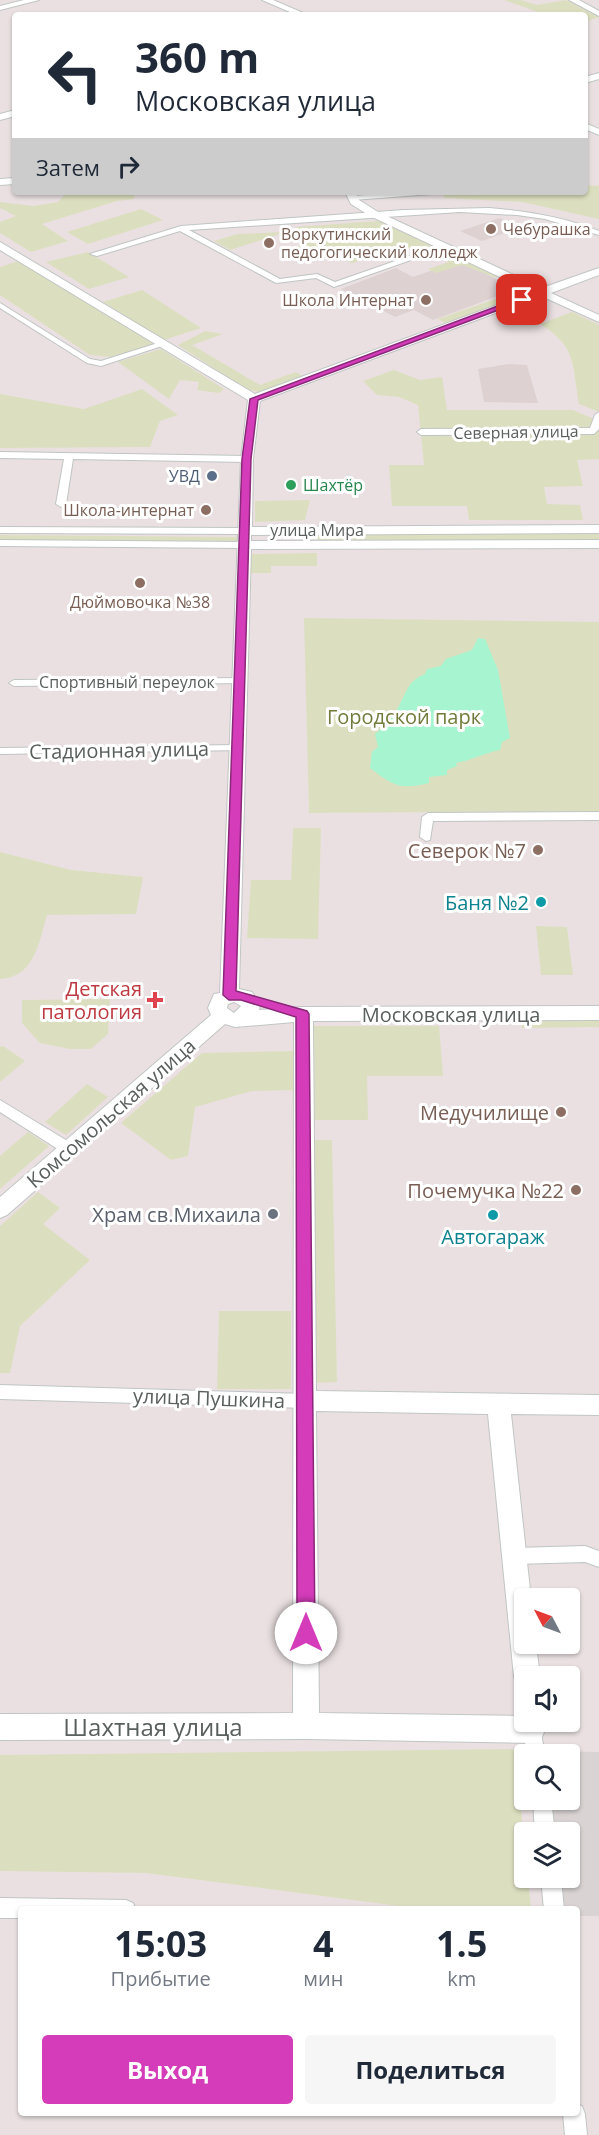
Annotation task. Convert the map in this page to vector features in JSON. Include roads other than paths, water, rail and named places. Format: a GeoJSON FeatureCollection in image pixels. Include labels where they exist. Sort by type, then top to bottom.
{"type":"FeatureCollection","features":[{"type":"Feature","properties":{"kind":"main road"},"geometry":{"type":"LineString","coordinates":[[0,8],[35,0]]}},
{"type":"Feature","properties":{"kind":"main road"},"geometry":{"type":"LineString","coordinates":[[266,0],[296,12]]}},
{"type":"Feature","properties":{"kind":"main road"},"geometry":{"type":"LineString","coordinates":[[573,0],[599,14]]}},
{"type":"Feature","properties":{"kind":"main road"},"geometry":{"type":"LineString","coordinates":[[352,195],[355,202],[375,214],[599,319]]}},
{"type":"Feature","properties":{"kind":"main road"},"geometry":{"type":"LineString","coordinates":[[0,245],[254,399]]}},
{"type":"Feature","properties":{"kind":"main road"},"geometry":{"type":"LineString","coordinates":[[254,399],[599,271]]}},
{"type":"Feature","properties":{"kind":"main road"},"geometry":{"type":"LineString","coordinates":[[237,996],[238,748],[247,459],[254,399]]}},
{"type":"Feature","properties":{"kind":"main road","name":"улица Мира"},"geometry":{"type":"LineString","coordinates":[[244,538],[599,529]]}},
{"type":"Feature","properties":{"kind":"main road","name":"улица Мира"},"geometry":{"type":"LineString","coordinates":[[244,538],[599,544]]}},
{"type":"Feature","properties":{"kind":"main road"},"geometry":{"type":"LineString","coordinates":[[237,996],[251,1005],[251,1010],[243,1018],[235,1020],[222,1016],[218,1012],[218,1004],[237,996]]}},
{"type":"Feature","properties":{"kind":"main road","name":"Московская улица"},"geometry":{"type":"LineString","coordinates":[[237,996],[303,1014]]}},
{"type":"Feature","properties":{"kind":"main road","name":"Московская улица"},"geometry":{"type":"LineString","coordinates":[[243,1018],[303,1014],[599,1013]]}},
{"type":"Feature","properties":{"kind":"main road"},"geometry":{"type":"LineString","coordinates":[[303,1014],[306,1726]]}},
{"type":"Feature","properties":{"kind":"main road","name":"Комсомольская улица"},"geometry":{"type":"LineString","coordinates":[[0,1209],[222,1016]]}},
{"type":"Feature","properties":{"kind":"main road","name":"улица Пушкина"},"geometry":{"type":"LineString","coordinates":[[306,1401],[599,1405]]}},
{"type":"Feature","properties":{"kind":"main road"},"geometry":{"type":"LineString","coordinates":[[498,1403],[526,1666]]}},
{"type":"Feature","properties":{"kind":"main road","name":"Шахтная улица"},"geometry":{"type":"LineString","coordinates":[[0,1727],[306,1726],[533,1736]]}},
{"type":"Feature","properties":{"kind":"street"},"geometry":{"type":"LineString","coordinates":[[94,254],[181,228],[450,209],[521,213],[582,225],[599,233]]}},
{"type":"Feature","properties":{"kind":"street"},"geometry":{"type":"LineString","coordinates":[[181,228],[279,281],[317,276],[334,285],[444,247]]}},
{"type":"Feature","properties":{"kind":"street"},"geometry":{"type":"LineString","coordinates":[[0,305],[87,361],[101,364],[164,344]]}},
{"type":"Feature","properties":{"kind":"street","name":"Северная улица"},"geometry":{"type":"LineString","coordinates":[[422,432],[594,431],[599,415]]}},
{"type":"Feature","properties":{"kind":"street"},"geometry":{"type":"LineString","coordinates":[[0,456],[247,459]]}},
{"type":"Feature","properties":{"kind":"street"},"geometry":{"type":"LineString","coordinates":[[61,504],[69,456]]}},
{"type":"Feature","properties":{"kind":"street","name":"улица Мира"},"geometry":{"type":"LineString","coordinates":[[0,530],[244,538]]}},
{"type":"Feature","properties":{"kind":"street","name":"улица Мира"},"geometry":{"type":"LineString","coordinates":[[0,543],[244,538]]}},
{"type":"Feature","properties":{"kind":"street","name":"Спортивный переулок"},"geometry":{"type":"LineString","coordinates":[[14,683],[240,681]]}},
{"type":"Feature","properties":{"kind":"street","name":"Стадионная улица"},"geometry":{"type":"LineString","coordinates":[[0,751],[238,748]]}},
{"type":"Feature","properties":{"kind":"street"},"geometry":{"type":"LineString","coordinates":[[426,837],[428,817],[599,816]]}},
{"type":"Feature","properties":{"kind":"street"},"geometry":{"type":"LineString","coordinates":[[3,1110],[69,1149]]}},
{"type":"Feature","properties":{"kind":"street","name":"улица Пушкина"},"geometry":{"type":"LineString","coordinates":[[1,1396],[306,1401]]}},
{"type":"Feature","properties":{"kind":"street"},"geometry":{"type":"LineString","coordinates":[[515,1556],[585,1554],[599,1559]]}},
{"type":"Feature","properties":{"kind":"street"},"geometry":{"type":"LineString","coordinates":[[551,1888],[554,1906]]}},
{"type":"Feature","properties":{"kind":"street"},"geometry":{"type":"LineString","coordinates":[[0,1908],[18,1908]]}},
{"type":"Feature","properties":{"kind":"street"},"geometry":{"type":"LineString","coordinates":[[574,2116],[576,2135]]}},
{"type":"Feature","properties":{"kind":"place","name":"Чебурашка"},"geometry":{"type":"Point","coordinates":[491,229]}},
{"type":"Feature","properties":{"kind":"place","name":"Воркутинский педогогический колледж"},"geometry":{"type":"Point","coordinates":[269,243]}},
{"type":"Feature","properties":{"kind":"place","name":"Школа Интернат"},"geometry":{"type":"Point","coordinates":[426,300]}},
{"type":"Feature","properties":{"kind":"place","name":"УВД"},"geometry":{"type":"Point","coordinates":[212,476]}},
{"type":"Feature","properties":{"kind":"place","name":"Шахтёр"},"geometry":{"type":"Point","coordinates":[291,485]}},
{"type":"Feature","properties":{"kind":"place","name":"Школа-интернат"},"geometry":{"type":"Point","coordinates":[206,510]}},
{"type":"Feature","properties":{"kind":"place","name":"Дюймовочка №38"},"geometry":{"type":"Point","coordinates":[140,583]}},
{"type":"Feature","properties":{"kind":"place","name":"Северок №7"},"geometry":{"type":"Point","coordinates":[538,850]}},
{"type":"Feature","properties":{"kind":"place","name":"Баня №2"},"geometry":{"type":"Point","coordinates":[541,902]}},
{"type":"Feature","properties":{"kind":"place","name":"Детская патология"},"geometry":{"type":"Point","coordinates":[155,1000]}},
{"type":"Feature","properties":{"kind":"place","name":"Медучилище"},"geometry":{"type":"Point","coordinates":[561,1112]}},
{"type":"Feature","properties":{"kind":"place","name":"Почемучка №22"},"geometry":{"type":"Point","coordinates":[576,1190]}},
{"type":"Feature","properties":{"kind":"place","name":"Храм св.Михаила"},"geometry":{"type":"Point","coordinates":[273,1214]}},
{"type":"Feature","properties":{"kind":"place","name":"Автогараж"},"geometry":{"type":"Point","coordinates":[493,1215]}},
{"type":"Feature","properties":{"kind":"park label","name":"Городской парк"},"geometry":{"type":"Point","coordinates":[404,716]}}]}
